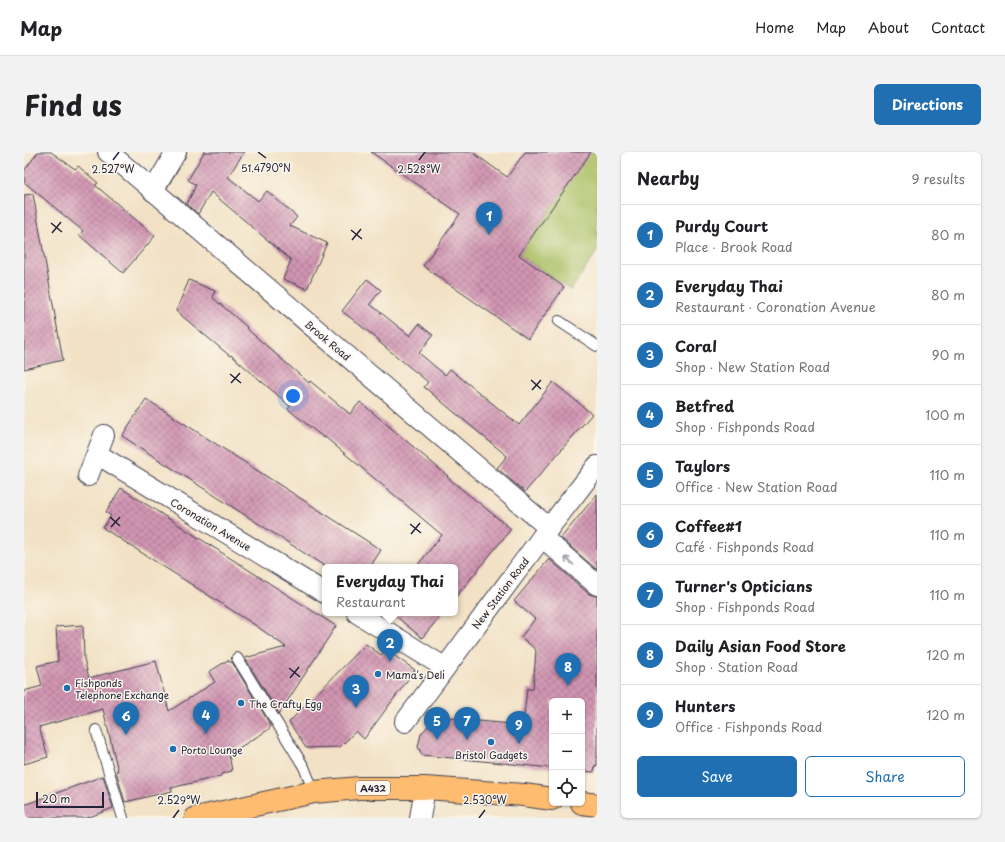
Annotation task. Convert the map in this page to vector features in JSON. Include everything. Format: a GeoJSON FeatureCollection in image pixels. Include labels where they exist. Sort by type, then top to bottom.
{"type":"FeatureCollection","features":[{"type":"Feature","properties":{"kind":"main road","name":"A432"},"geometry":{"type":"LineString","coordinates":[[196,818],[314,792],[359,788],[425,788],[549,798]]}},
{"type":"Feature","properties":{"kind":"street","name":"Brook Road"},"geometry":{"type":"LineString","coordinates":[[108,152],[545,533],[597,584]]}},
{"type":"Feature","properties":{"kind":"street"},"geometry":{"type":"LineString","coordinates":[[153,191],[176,152]]}},
{"type":"Feature","properties":{"kind":"street"},"geometry":{"type":"LineString","coordinates":[[88,476],[104,435]]}},
{"type":"Feature","properties":{"kind":"street","name":"Coronation Avenue"},"geometry":{"type":"LineString","coordinates":[[97,454],[322,591]]}},
{"type":"Feature","properties":{"kind":"street","name":"New Station Road"},"geometry":{"type":"LineString","coordinates":[[405,722],[444,667],[597,466]]}},
{"type":"Feature","properties":{"kind":"street"},"geometry":{"type":"LineString","coordinates":[[362,616],[444,667]]}},
{"type":"Feature","properties":{"kind":"street"},"geometry":{"type":"LineString","coordinates":[[420,818],[425,788]]}},
{"type":"Feature","properties":{"kind":"lane"},"geometry":{"type":"LineString","coordinates":[[559,321],[597,346]]}},
{"type":"Feature","properties":{"kind":"lane"},"geometry":{"type":"LineString","coordinates":[[237,658],[304,767],[314,792]]}},
{"type":"Feature","properties":{"kind":"lane"},"geometry":{"type":"LineString","coordinates":[[96,730],[123,818]]}},
{"type":"Feature","properties":{"kind":"green space"},"geometry":{"type":"Polygon","coordinates":[[[590,152],[597,152],[597,251],[571,290],[519,255],[590,152]]]}},
{"type":"Feature","properties":{"kind":"building"},"geometry":{"type":"Polygon","coordinates":[[[38,152],[51,152],[75,169],[78,166],[98,183],[95,185],[155,236],[123,273],[79,235],[83,231],[24,182],[24,171],[38,152]]]}},
{"type":"Feature","properties":{"kind":"building"},"geometry":{"type":"Polygon","coordinates":[[[204,152],[244,152],[228,177],[258,201],[267,191],[297,217],[290,226],[327,243],[307,289],[283,279],[291,260],[211,192],[198,214],[187,204],[196,185],[188,180],[204,152]]]}},
{"type":"Feature","properties":{"kind":"building"},"geometry":{"type":"Polygon","coordinates":[[[371,152],[472,152],[507,177],[525,152],[591,152],[519,255],[564,287],[528,339],[423,266],[460,214],[371,152]]]}},
{"type":"Feature","properties":{"kind":"building"},"geometry":{"type":"Polygon","coordinates":[[[33,194],[63,360],[24,369],[24,195],[33,194]]]}},
{"type":"Feature","properties":{"kind":"building"},"geometry":{"type":"Polygon","coordinates":[[[367,279],[381,290],[370,304],[410,336],[419,324],[433,335],[419,353],[445,375],[450,369],[519,425],[553,382],[592,414],[525,492],[497,468],[507,456],[424,387],[428,382],[342,311],[367,279]]]}},
{"type":"Feature","properties":{"kind":"building"},"geometry":{"type":"Polygon","coordinates":[[[189,280],[215,291],[213,298],[309,383],[310,381],[350,414],[360,402],[448,476],[447,477],[511,529],[458,594],[458,564],[418,564],[442,535],[325,437],[324,438],[288,409],[290,406],[231,355],[230,356],[176,311],[189,280]]]}},
{"type":"Feature","properties":{"kind":"building"},"geometry":{"type":"Polygon","coordinates":[[[146,399],[381,550],[372,564],[322,564],[122,436],[146,399]]]}},
{"type":"Feature","properties":{"kind":"building"},"geometry":{"type":"Polygon","coordinates":[[[121,488],[336,626],[279,714],[245,658],[286,647],[255,625],[103,528],[111,516],[106,512],[121,488]]]}},
{"type":"Feature","properties":{"kind":"building"},"geometry":{"type":"Polygon","coordinates":[[[597,494],[597,570],[561,538],[597,494]]]}},
{"type":"Feature","properties":{"kind":"building"},"geometry":{"type":"Polygon","coordinates":[[[549,559],[589,594],[597,596],[597,766],[595,765],[594,772],[585,771],[585,698],[549,698],[549,768],[422,755],[418,747],[421,734],[437,716],[523,725],[527,689],[533,689],[536,650],[521,637],[535,619],[514,601],[549,559]]]}},
{"type":"Feature","properties":{"kind":"building"},"geometry":{"type":"Polygon","coordinates":[[[396,616],[440,616],[422,638],[396,616]]]}},
{"type":"Feature","properties":{"kind":"building"},"geometry":{"type":"Polygon","coordinates":[[[83,625],[84,659],[89,678],[156,661],[169,711],[215,682],[209,672],[228,660],[229,662],[232,662],[271,726],[268,730],[229,754],[232,771],[221,774],[221,776],[171,788],[172,791],[125,802],[116,771],[118,771],[103,709],[39,727],[48,757],[24,764],[24,691],[42,686],[37,666],[58,661],[56,627],[83,625]]]}},
{"type":"Feature","properties":{"kind":"building"},"geometry":{"type":"Polygon","coordinates":[[[366,644],[381,655],[386,650],[415,670],[364,739],[356,731],[340,747],[306,748],[289,722],[366,644]]]}},
{"type":"Feature","properties":{"kind":"building"},"geometry":{"type":"Polygon","coordinates":[[[103,776],[113,808],[87,818],[24,818],[24,805],[103,776]]]}},
{"type":"Feature","properties":{"kind":"place","name":"Purdy Court"},"geometry":{"type":"Point","coordinates":[489,235]}},
{"type":"Feature","properties":{"kind":"place","name":"Everyday Thai"},"geometry":{"type":"Point","coordinates":[390,662]}},
{"type":"Feature","properties":{"kind":"place","name":"Mama's Deli"},"geometry":{"type":"Point","coordinates":[378,674]}},
{"type":"Feature","properties":{"kind":"place","name":"Daily Asian Food Store"},"geometry":{"type":"Point","coordinates":[568,686]}},
{"type":"Feature","properties":{"kind":"place","name":"Fishponds Telephone Exchange"},"geometry":{"type":"Point","coordinates":[67,688]}},
{"type":"Feature","properties":{"kind":"place","name":"The Crafty Egg"},"geometry":{"type":"Point","coordinates":[241,703]}},
{"type":"Feature","properties":{"kind":"place","name":"Coral"},"geometry":{"type":"Point","coordinates":[356,708]}},
{"type":"Feature","properties":{"kind":"place","name":"Betfred"},"geometry":{"type":"Point","coordinates":[206,734]}},
{"type":"Feature","properties":{"kind":"place","name":"Coffee#1"},"geometry":{"type":"Point","coordinates":[126,735]}},
{"type":"Feature","properties":{"kind":"place","name":"Taylors"},"geometry":{"type":"Point","coordinates":[437,740]}},
{"type":"Feature","properties":{"kind":"place","name":"Turner's Opticians"},"geometry":{"type":"Point","coordinates":[467,740]}},
{"type":"Feature","properties":{"kind":"place","name":"Bristol Gadgets"},"geometry":{"type":"Point","coordinates":[491,742]}},
{"type":"Feature","properties":{"kind":"place","name":"Hunters"},"geometry":{"type":"Point","coordinates":[519,744]}},
{"type":"Feature","properties":{"kind":"place","name":"Porto Lounge"},"geometry":{"type":"Point","coordinates":[173,749]}}]}
